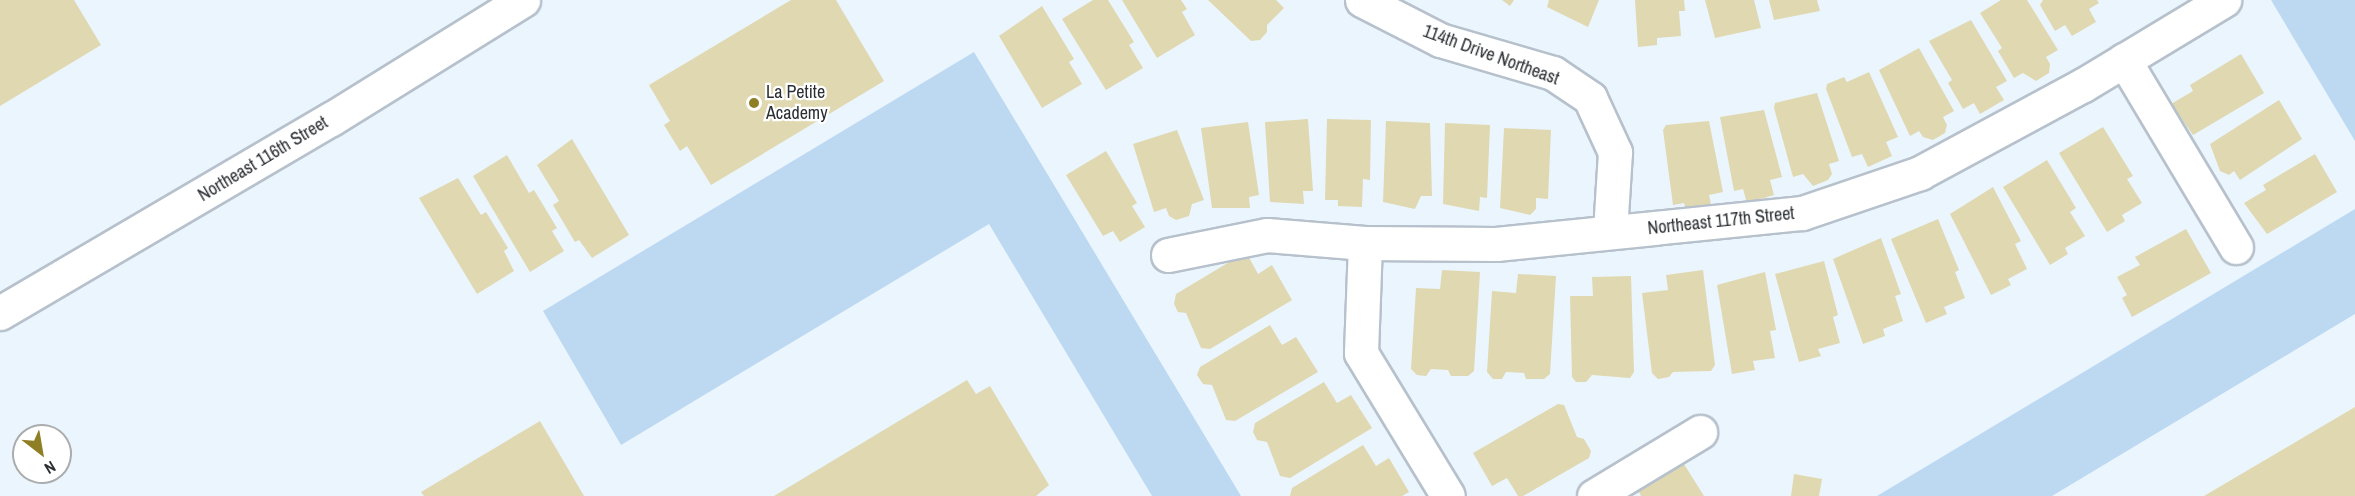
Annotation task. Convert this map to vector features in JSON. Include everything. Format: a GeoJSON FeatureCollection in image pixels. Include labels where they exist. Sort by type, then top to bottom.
{"type":"FeatureCollection","features":[{"type":"Feature","properties":{"kind":"street","name":"Northeast 116th Street"},"geometry":{"type":"LineString","coordinates":[[0,313],[331,119],[523,0]]}},
{"type":"Feature","properties":{"kind":"street","name":"114th Drive Northeast"},"geometry":{"type":"LineString","coordinates":[[1362,0],[1440,40],[1553,73],[1590,98],[1615,152],[1610,232]]}},
{"type":"Feature","properties":{"kind":"street","name":"Northeast 117th Street"},"geometry":{"type":"LineString","coordinates":[[1168,255],[1268,235],[1365,243],[1496,244],[1802,213],[1920,173],[2124,60],[2224,0]]}},
{"type":"Feature","properties":{"kind":"street"},"geometry":{"type":"LineString","coordinates":[[2124,60],[2236,247]]}},
{"type":"Feature","properties":{"kind":"street"},"geometry":{"type":"LineString","coordinates":[[1365,243],[1361,353],[1448,496]]}},
{"type":"Feature","properties":{"kind":"street"},"geometry":{"type":"LineString","coordinates":[[1594,496],[1700,432]]}},
{"type":"Feature","properties":{"kind":"shaded area"},"geometry":{"type":"Polygon","coordinates":[[[2271,0],[2355,0],[2355,141],[2271,0]]]}},
{"type":"Feature","properties":{"kind":"shaded area"},"geometry":{"type":"Polygon","coordinates":[[[974,52],[1241,496],[1152,496],[989,224],[621,445],[543,311],[974,52]]]}},
{"type":"Feature","properties":{"kind":"shaded area"},"geometry":{"type":"Polygon","coordinates":[[[2355,209],[2355,314],[2052,496],[1877,496],[2355,209]]]}},
{"type":"Feature","properties":{"kind":"building"},"geometry":{"type":"Polygon","coordinates":[[[0,0],[74,0],[101,45],[0,106],[0,0]]]}},
{"type":"Feature","properties":{"kind":"building","name":"La Petite Academy"},"geometry":{"type":"Polygon","coordinates":[[[791,0],[836,0],[884,81],[711,185],[687,146],[680,151],[664,125],[670,121],[649,85],[791,0]]]}},
{"type":"Feature","properties":{"kind":"building"},"geometry":{"type":"Polygon","coordinates":[[[1093,0],[1108,0],[1134,42],[1129,45],[1143,68],[1106,90],[1062,19],[1093,0]]]}},
{"type":"Feature","properties":{"kind":"building"},"geometry":{"type":"Polygon","coordinates":[[[1122,0],[1181,0],[1187,9],[1182,12],[1195,35],[1157,58],[1122,0]]]}},
{"type":"Feature","properties":{"kind":"building"},"geometry":{"type":"Polygon","coordinates":[[[1208,0],[1276,0],[1284,8],[1267,25],[1267,32],[1260,40],[1251,41],[1208,0]]]}},
{"type":"Feature","properties":{"kind":"building"},"geometry":{"type":"Polygon","coordinates":[[[1502,0],[1514,0],[1510,6],[1502,0]]]}},
{"type":"Feature","properties":{"kind":"building"},"geometry":{"type":"Polygon","coordinates":[[[1549,0],[1599,0],[1588,27],[1547,7],[1549,0]]]}},
{"type":"Feature","properties":{"kind":"building"},"geometry":{"type":"Polygon","coordinates":[[[1635,0],[1684,0],[1685,11],[1679,11],[1681,36],[1657,38],[1657,45],[1638,47],[1635,0]]]}},
{"type":"Feature","properties":{"kind":"building"},"geometry":{"type":"Polygon","coordinates":[[[1705,0],[1754,0],[1761,28],[1715,38],[1705,0]]]}},
{"type":"Feature","properties":{"kind":"building"},"geometry":{"type":"Polygon","coordinates":[[[1769,0],[1817,0],[1820,11],[1774,20],[1769,0]]]}},
{"type":"Feature","properties":{"kind":"building"},"geometry":{"type":"Polygon","coordinates":[[[2001,0],[2027,0],[2058,50],[2046,57],[2050,64],[2049,73],[2036,81],[2023,73],[2014,78],[1998,51],[2002,48],[1980,13],[2001,0]]]}},
{"type":"Feature","properties":{"kind":"building"},"geometry":{"type":"Polygon","coordinates":[[[2043,0],[2097,0],[2099,3],[2089,9],[2096,22],[2072,36],[2065,25],[2055,31],[2040,5],[2043,0]]]}},
{"type":"Feature","properties":{"kind":"building"},"geometry":{"type":"Polygon","coordinates":[[[1042,6],[1074,59],[1069,62],[1082,84],[1042,108],[999,36],[1042,6]]]}},
{"type":"Feature","properties":{"kind":"building"},"geometry":{"type":"Polygon","coordinates":[[[1971,20],[2007,81],[1996,87],[2004,100],[1980,114],[1974,103],[1963,109],[1948,83],[1952,80],[1929,41],[1971,20]]]}},
{"type":"Feature","properties":{"kind":"building"},"geometry":{"type":"Polygon","coordinates":[[[1919,48],[1954,111],[1943,117],[1947,125],[1945,133],[1933,140],[1923,137],[1919,131],[1910,136],[1879,70],[1919,48]]]}},
{"type":"Feature","properties":{"kind":"building"},"geometry":{"type":"Polygon","coordinates":[[[2241,54],[2264,93],[2193,135],[2171,104],[2193,91],[2190,85],[2241,54]]]}},
{"type":"Feature","properties":{"kind":"building"},"geometry":{"type":"Polygon","coordinates":[[[1869,72],[1898,137],[1886,142],[1892,156],[1868,167],[1862,154],[1852,157],[1826,89],[1827,84],[1844,77],[1847,82],[1869,72]]]}},
{"type":"Feature","properties":{"kind":"building"},"geometry":{"type":"Polygon","coordinates":[[[1817,93],[1839,161],[1829,164],[1832,174],[1828,180],[1813,186],[1803,174],[1793,177],[1774,108],[1775,103],[1817,93]]]}},
{"type":"Feature","properties":{"kind":"building"},"geometry":{"type":"Polygon","coordinates":[[[2279,100],[2302,139],[2240,180],[2234,171],[2229,175],[2220,171],[2210,144],[2279,100]]]}},
{"type":"Feature","properties":{"kind":"building"},"geometry":{"type":"Polygon","coordinates":[[[1764,110],[1782,177],[1770,180],[1774,195],[1747,203],[1743,189],[1734,191],[1720,117],[1764,110]]]}},
{"type":"Feature","properties":{"kind":"building"},"geometry":{"type":"Polygon","coordinates":[[[1308,119],[1313,191],[1303,191],[1304,204],[1270,202],[1265,122],[1308,119]]]}},
{"type":"Feature","properties":{"kind":"building"},"geometry":{"type":"Polygon","coordinates":[[[1327,119],[1371,120],[1370,180],[1363,179],[1362,207],[1338,206],[1338,200],[1325,200],[1327,119]]]}},
{"type":"Feature","properties":{"kind":"building"},"geometry":{"type":"Polygon","coordinates":[[[1386,121],[1430,123],[1432,196],[1421,196],[1415,209],[1383,202],[1386,121]]]}},
{"type":"Feature","properties":{"kind":"building"},"geometry":{"type":"Polygon","coordinates":[[[1709,121],[1723,192],[1709,195],[1711,204],[1706,210],[1687,214],[1684,203],[1673,205],[1663,130],[1666,125],[1709,121]]]}},
{"type":"Feature","properties":{"kind":"building"},"geometry":{"type":"Polygon","coordinates":[[[1248,122],[1259,195],[1249,197],[1250,208],[1212,208],[1201,128],[1248,122]]]}},
{"type":"Feature","properties":{"kind":"building"},"geometry":{"type":"Polygon","coordinates":[[[1445,123],[1490,125],[1487,198],[1480,197],[1479,211],[1443,204],[1445,123]]]}},
{"type":"Feature","properties":{"kind":"building"},"geometry":{"type":"Polygon","coordinates":[[[2103,127],[2133,176],[2127,179],[2142,203],[2122,215],[2125,221],[2107,232],[2059,153],[2103,127]]]}},
{"type":"Feature","properties":{"kind":"building"},"geometry":{"type":"Polygon","coordinates":[[[1504,128],[1551,130],[1548,199],[1536,198],[1536,209],[1530,215],[1500,208],[1504,128]]]}},
{"type":"Feature","properties":{"kind":"building"},"geometry":{"type":"Polygon","coordinates":[[[1177,130],[1204,200],[1192,204],[1189,216],[1176,220],[1169,216],[1166,208],[1154,212],[1133,144],[1177,130]]]}},
{"type":"Feature","properties":{"kind":"building"},"geometry":{"type":"Polygon","coordinates":[[[572,139],[629,235],[592,258],[579,240],[575,242],[553,205],[559,201],[537,165],[572,139]]]}},
{"type":"Feature","properties":{"kind":"building"},"geometry":{"type":"Polygon","coordinates":[[[1106,151],[1137,203],[1132,206],[1145,227],[1120,242],[1113,231],[1103,236],[1066,175],[1106,151]]]}},
{"type":"Feature","properties":{"kind":"building"},"geometry":{"type":"Polygon","coordinates":[[[2315,154],[2337,192],[2267,234],[2244,203],[2266,190],[2263,185],[2315,154]]]}},
{"type":"Feature","properties":{"kind":"building"},"geometry":{"type":"Polygon","coordinates":[[[507,155],[529,193],[534,190],[557,228],[552,231],[564,251],[530,272],[473,176],[507,155]]]}},
{"type":"Feature","properties":{"kind":"building"},"geometry":{"type":"Polygon","coordinates":[[[2047,160],[2076,208],[2070,212],[2085,236],[2065,248],[2068,254],[2050,265],[2003,187],[2047,160]]]}},
{"type":"Feature","properties":{"kind":"building"},"geometry":{"type":"Polygon","coordinates":[[[458,178],[481,215],[486,212],[508,248],[504,251],[514,271],[477,294],[419,198],[458,178]]]}},
{"type":"Feature","properties":{"kind":"building"},"geometry":{"type":"Polygon","coordinates":[[[1993,187],[2021,241],[2015,244],[2027,269],[2008,279],[2011,285],[1991,295],[1950,214],[1993,187]]]}},
{"type":"Feature","properties":{"kind":"building"},"geometry":{"type":"Polygon","coordinates":[[[1938,219],[1959,270],[1955,272],[1965,298],[1944,307],[1947,314],[1926,323],[1891,239],[1938,219]]]}},
{"type":"Feature","properties":{"kind":"building"},"geometry":{"type":"Polygon","coordinates":[[[2186,229],[2211,273],[2132,317],[2122,298],[2127,295],[2117,277],[2140,265],[2135,257],[2186,229]]]}},
{"type":"Feature","properties":{"kind":"building"},"geometry":{"type":"Polygon","coordinates":[[[1881,238],[1901,294],[1895,296],[1903,321],[1883,329],[1885,336],[1863,344],[1833,259],[1881,238]]]}},
{"type":"Feature","properties":{"kind":"building"},"geometry":{"type":"Polygon","coordinates":[[[1246,252],[1258,274],[1272,265],[1292,300],[1210,349],[1201,348],[1186,313],[1178,312],[1174,304],[1176,294],[1246,252]]]}},
{"type":"Feature","properties":{"kind":"building"},"geometry":{"type":"Polygon","coordinates":[[[1824,261],[1838,315],[1833,317],[1840,343],[1818,349],[1821,356],[1799,362],[1775,274],[1824,261]]]}},
{"type":"Feature","properties":{"kind":"building"},"geometry":{"type":"Polygon","coordinates":[[[1442,270],[1480,272],[1474,371],[1468,376],[1451,376],[1448,370],[1431,369],[1426,376],[1417,375],[1411,369],[1416,288],[1440,289],[1442,270]]]}},
{"type":"Feature","properties":{"kind":"building"},"geometry":{"type":"Polygon","coordinates":[[[1703,270],[1715,365],[1711,371],[1673,372],[1669,377],[1658,379],[1652,373],[1642,293],[1668,290],[1666,275],[1703,270]]]}},
{"type":"Feature","properties":{"kind":"building"},"geometry":{"type":"Polygon","coordinates":[[[1765,272],[1776,330],[1770,331],[1775,358],[1753,361],[1755,370],[1732,374],[1717,285],[1765,272]]]}},
{"type":"Feature","properties":{"kind":"building"},"geometry":{"type":"Polygon","coordinates":[[[1518,274],[1556,276],[1550,374],[1544,379],[1526,379],[1524,373],[1506,372],[1502,379],[1493,379],[1487,372],[1492,291],[1516,293],[1518,274]]]}},
{"type":"Feature","properties":{"kind":"building"},"geometry":{"type":"Polygon","coordinates":[[[1631,276],[1634,372],[1630,378],[1592,375],[1586,382],[1576,382],[1572,377],[1570,296],[1593,296],[1592,277],[1631,276]]]}},
{"type":"Feature","properties":{"kind":"building"},"geometry":{"type":"Polygon","coordinates":[[[1270,325],[1282,345],[1296,337],[1318,372],[1235,421],[1226,420],[1212,385],[1203,384],[1197,375],[1200,367],[1270,325]]]}},
{"type":"Feature","properties":{"kind":"building"},"geometry":{"type":"Polygon","coordinates":[[[967,380],[976,394],[990,386],[1049,485],[1036,496],[774,496],[967,380]]]}},
{"type":"Feature","properties":{"kind":"building"},"geometry":{"type":"Polygon","coordinates":[[[1324,382],[1337,403],[1351,395],[1372,428],[1290,478],[1280,476],[1267,442],[1257,440],[1253,432],[1255,423],[1324,382]]]}},
{"type":"Feature","properties":{"kind":"building"},"geometry":{"type":"Polygon","coordinates":[[[1558,404],[1564,405],[1577,437],[1584,439],[1591,451],[1589,458],[1523,496],[1518,496],[1507,478],[1492,486],[1473,453],[1558,404]]]}},
{"type":"Feature","properties":{"kind":"building"},"geometry":{"type":"Polygon","coordinates":[[[2355,407],[2355,496],[2204,496],[2355,407]]]}},
{"type":"Feature","properties":{"kind":"building"},"geometry":{"type":"Polygon","coordinates":[[[540,421],[584,496],[424,496],[421,492],[540,421]]]}},
{"type":"Feature","properties":{"kind":"building"},"geometry":{"type":"Polygon","coordinates":[[[1363,445],[1376,466],[1389,458],[1409,492],[1402,496],[1290,496],[1292,488],[1363,445]]]}},
{"type":"Feature","properties":{"kind":"building"},"geometry":{"type":"Polygon","coordinates":[[[1682,461],[1704,496],[1641,496],[1639,492],[1682,461]]]}},
{"type":"Feature","properties":{"kind":"building"},"geometry":{"type":"Polygon","coordinates":[[[1794,474],[1822,479],[1819,496],[1791,496],[1794,474]]]}},
{"type":"Feature","properties":{"kind":"place","name":"La Petite Academy"},"geometry":{"type":"Point","coordinates":[754,103]}}]}
